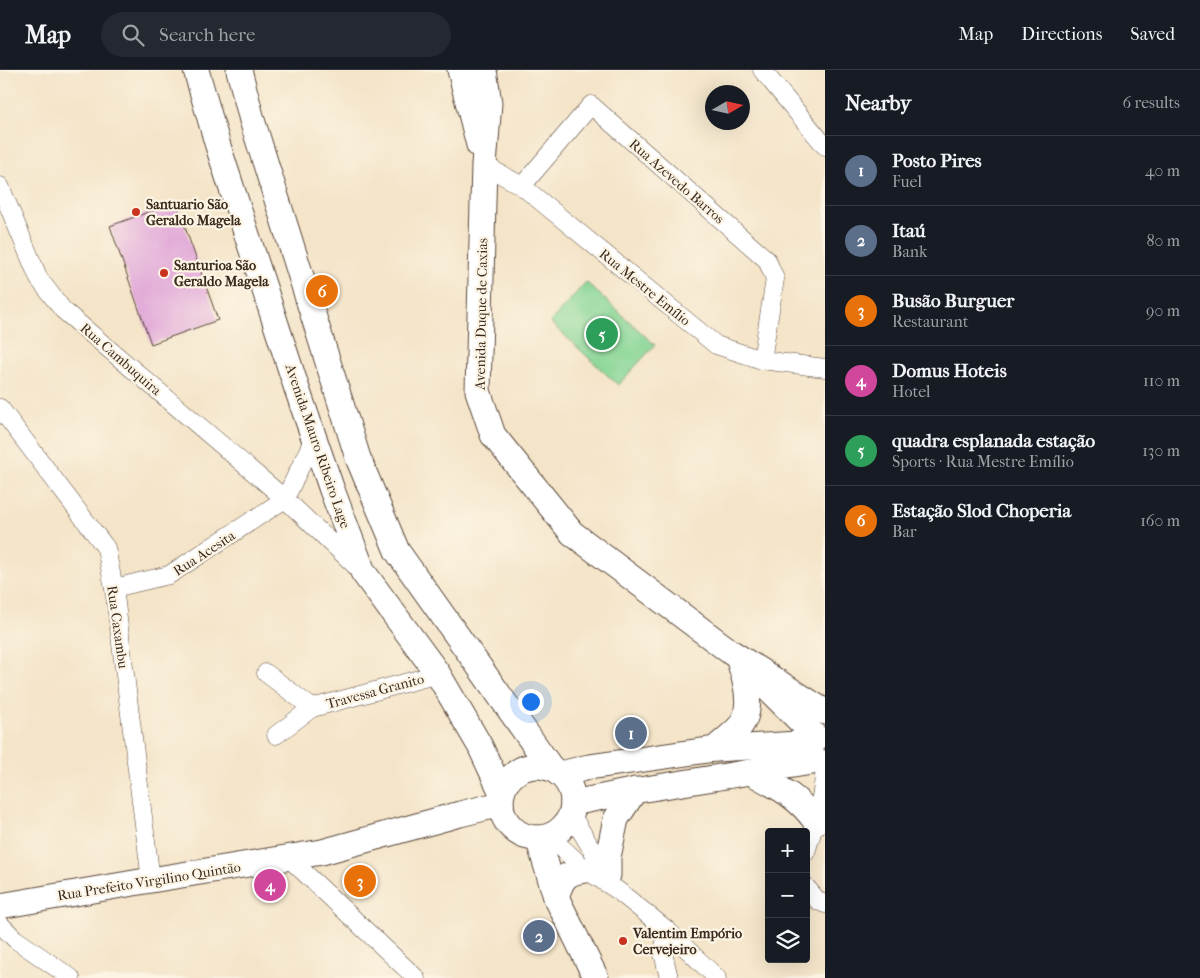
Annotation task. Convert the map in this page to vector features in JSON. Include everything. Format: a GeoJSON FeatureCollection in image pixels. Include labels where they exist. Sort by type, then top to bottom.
{"type":"FeatureCollection","features":[{"type":"Feature","properties":{"kind":"street","name":"Avenida Mauro Ribeiro Lage"},"geometry":{"type":"LineString","coordinates":[[196,70],[218,146],[314,438],[363,572],[438,674],[480,746],[501,799]]}},
{"type":"Feature","properties":{"kind":"street"},"geometry":{"type":"LineString","coordinates":[[239,70],[252,120],[358,458],[397,551],[556,771],[568,783],[572,793],[572,809],[566,824],[558,831],[543,837],[527,837],[517,832],[506,820],[501,799],[506,782],[515,772],[526,767],[539,765],[556,771],[715,749],[820,750]]}},
{"type":"Feature","properties":{"kind":"street","name":"Avenida Duque de Caxias"},"geometry":{"type":"LineString","coordinates":[[460,70],[484,165]]}},
{"type":"Feature","properties":{"kind":"street","name":"Avenida Duque de Caxias"},"geometry":{"type":"LineString","coordinates":[[484,70],[489,103],[484,165],[478,391],[493,436],[572,533],[736,657],[825,712]]}},
{"type":"Feature","properties":{"kind":"street"},"geometry":{"type":"LineString","coordinates":[[762,70],[825,146]]}},
{"type":"Feature","properties":{"kind":"street","name":"Rua Azevedo Barros"},"geometry":{"type":"LineString","coordinates":[[522,186],[591,105],[767,260],[775,279],[762,360]]}},
{"type":"Feature","properties":{"kind":"street","name":"Rua Mestre Emílio"},"geometry":{"type":"LineString","coordinates":[[484,165],[522,186],[716,345],[762,360],[825,368]]}},
{"type":"Feature","properties":{"kind":"street","name":"Rua Cambuquira"},"geometry":{"type":"LineString","coordinates":[[0,186],[39,279],[64,310],[286,499],[363,572]]}},
{"type":"Feature","properties":{"kind":"street","name":"Rua Caxambu"},"geometry":{"type":"LineString","coordinates":[[0,408],[106,548],[114,588],[151,880]]}},
{"type":"Feature","properties":{"kind":"street"},"geometry":{"type":"LineString","coordinates":[[286,499],[314,438]]}},
{"type":"Feature","properties":{"kind":"street","name":"Rua Acesita"},"geometry":{"type":"LineString","coordinates":[[114,588],[169,575],[286,499]]}},
{"type":"Feature","properties":{"kind":"street"},"geometry":{"type":"LineString","coordinates":[[715,749],[742,724],[748,704],[745,681],[736,657]]}},
{"type":"Feature","properties":{"kind":"street","name":"Avenida Duque de Caxias"},"geometry":{"type":"LineString","coordinates":[[736,657],[820,750]]}},
{"type":"Feature","properties":{"kind":"street","name":"Travessa Granito"},"geometry":{"type":"LineString","coordinates":[[266,673],[312,708]]}},
{"type":"Feature","properties":{"kind":"street","name":"Travessa Granito"},"geometry":{"type":"LineString","coordinates":[[276,735],[312,708],[438,674]]}},
{"type":"Feature","properties":{"kind":"street"},"geometry":{"type":"LineString","coordinates":[[572,809],[635,790],[752,773],[820,750]]}},
{"type":"Feature","properties":{"kind":"street"},"geometry":{"type":"LineString","coordinates":[[810,840],[824,785],[820,750]]}},
{"type":"Feature","properties":{"kind":"street"},"geometry":{"type":"LineString","coordinates":[[752,773],[785,790],[806,808],[816,822]]}},
{"type":"Feature","properties":{"kind":"street"},"geometry":{"type":"LineString","coordinates":[[603,879],[616,819],[635,790]]}},
{"type":"Feature","properties":{"kind":"street","name":"Rua Prefeito Virgilino Quintão"},"geometry":{"type":"LineString","coordinates":[[0,906],[151,880],[290,859],[460,814],[501,799]]}},
{"type":"Feature","properties":{"kind":"street"},"geometry":{"type":"LineString","coordinates":[[572,809],[603,879]]}},
{"type":"Feature","properties":{"kind":"street"},"geometry":{"type":"LineString","coordinates":[[543,837],[603,879],[668,930],[717,978]]}},
{"type":"Feature","properties":{"kind":"street"},"geometry":{"type":"LineString","coordinates":[[543,837],[556,897],[596,978]]}},
{"type":"Feature","properties":{"kind":"street"},"geometry":{"type":"LineString","coordinates":[[290,859],[416,978]]}},
{"type":"Feature","properties":{"kind":"street"},"geometry":{"type":"LineString","coordinates":[[556,897],[561,882],[566,876],[576,871],[603,879]]}},
{"type":"Feature","properties":{"kind":"street"},"geometry":{"type":"LineString","coordinates":[[810,892],[818,901],[825,904]]}},
{"type":"Feature","properties":{"kind":"street"},"geometry":{"type":"LineString","coordinates":[[0,924],[15,939],[71,978]]}},
{"type":"Feature","properties":{"kind":"street"},"geometry":{"type":"LineString","coordinates":[[668,930],[663,953],[669,978]]}},
{"type":"Feature","properties":{"kind":"green space"},"geometry":{"type":"Polygon","coordinates":[[[586,282],[655,345],[618,385],[550,322],[586,282]]]}},
{"type":"Feature","properties":{"kind":"building","name":"Santurioa São Geraldo Magela"},"geometry":{"type":"Polygon","coordinates":[[[176,202],[218,320],[151,344],[110,226],[176,202]]]}},
{"type":"Feature","properties":{"kind":"place","name":"Santuario São Geraldo Magela"},"geometry":{"type":"Point","coordinates":[136,212]}},
{"type":"Feature","properties":{"kind":"place","name":"Santurioa São Geraldo Magela"},"geometry":{"type":"Point","coordinates":[164,273]}},
{"type":"Feature","properties":{"kind":"place","name":"Estação Slod Choperia"},"geometry":{"type":"Point","coordinates":[322,291]}},
{"type":"Feature","properties":{"kind":"place","name":"quadra esplanada estação"},"geometry":{"type":"Point","coordinates":[602,334]}},
{"type":"Feature","properties":{"kind":"place","name":"Posto Pires"},"geometry":{"type":"Point","coordinates":[631,733]}},
{"type":"Feature","properties":{"kind":"place","name":"Busão Burguer"},"geometry":{"type":"Point","coordinates":[360,881]}},
{"type":"Feature","properties":{"kind":"place","name":"Domus Hoteis"},"geometry":{"type":"Point","coordinates":[270,885]}},
{"type":"Feature","properties":{"kind":"place","name":"Itaú"},"geometry":{"type":"Point","coordinates":[539,936]}},
{"type":"Feature","properties":{"kind":"place","name":"Valentim Empório Cervejeiro"},"geometry":{"type":"Point","coordinates":[623,941]}}]}
